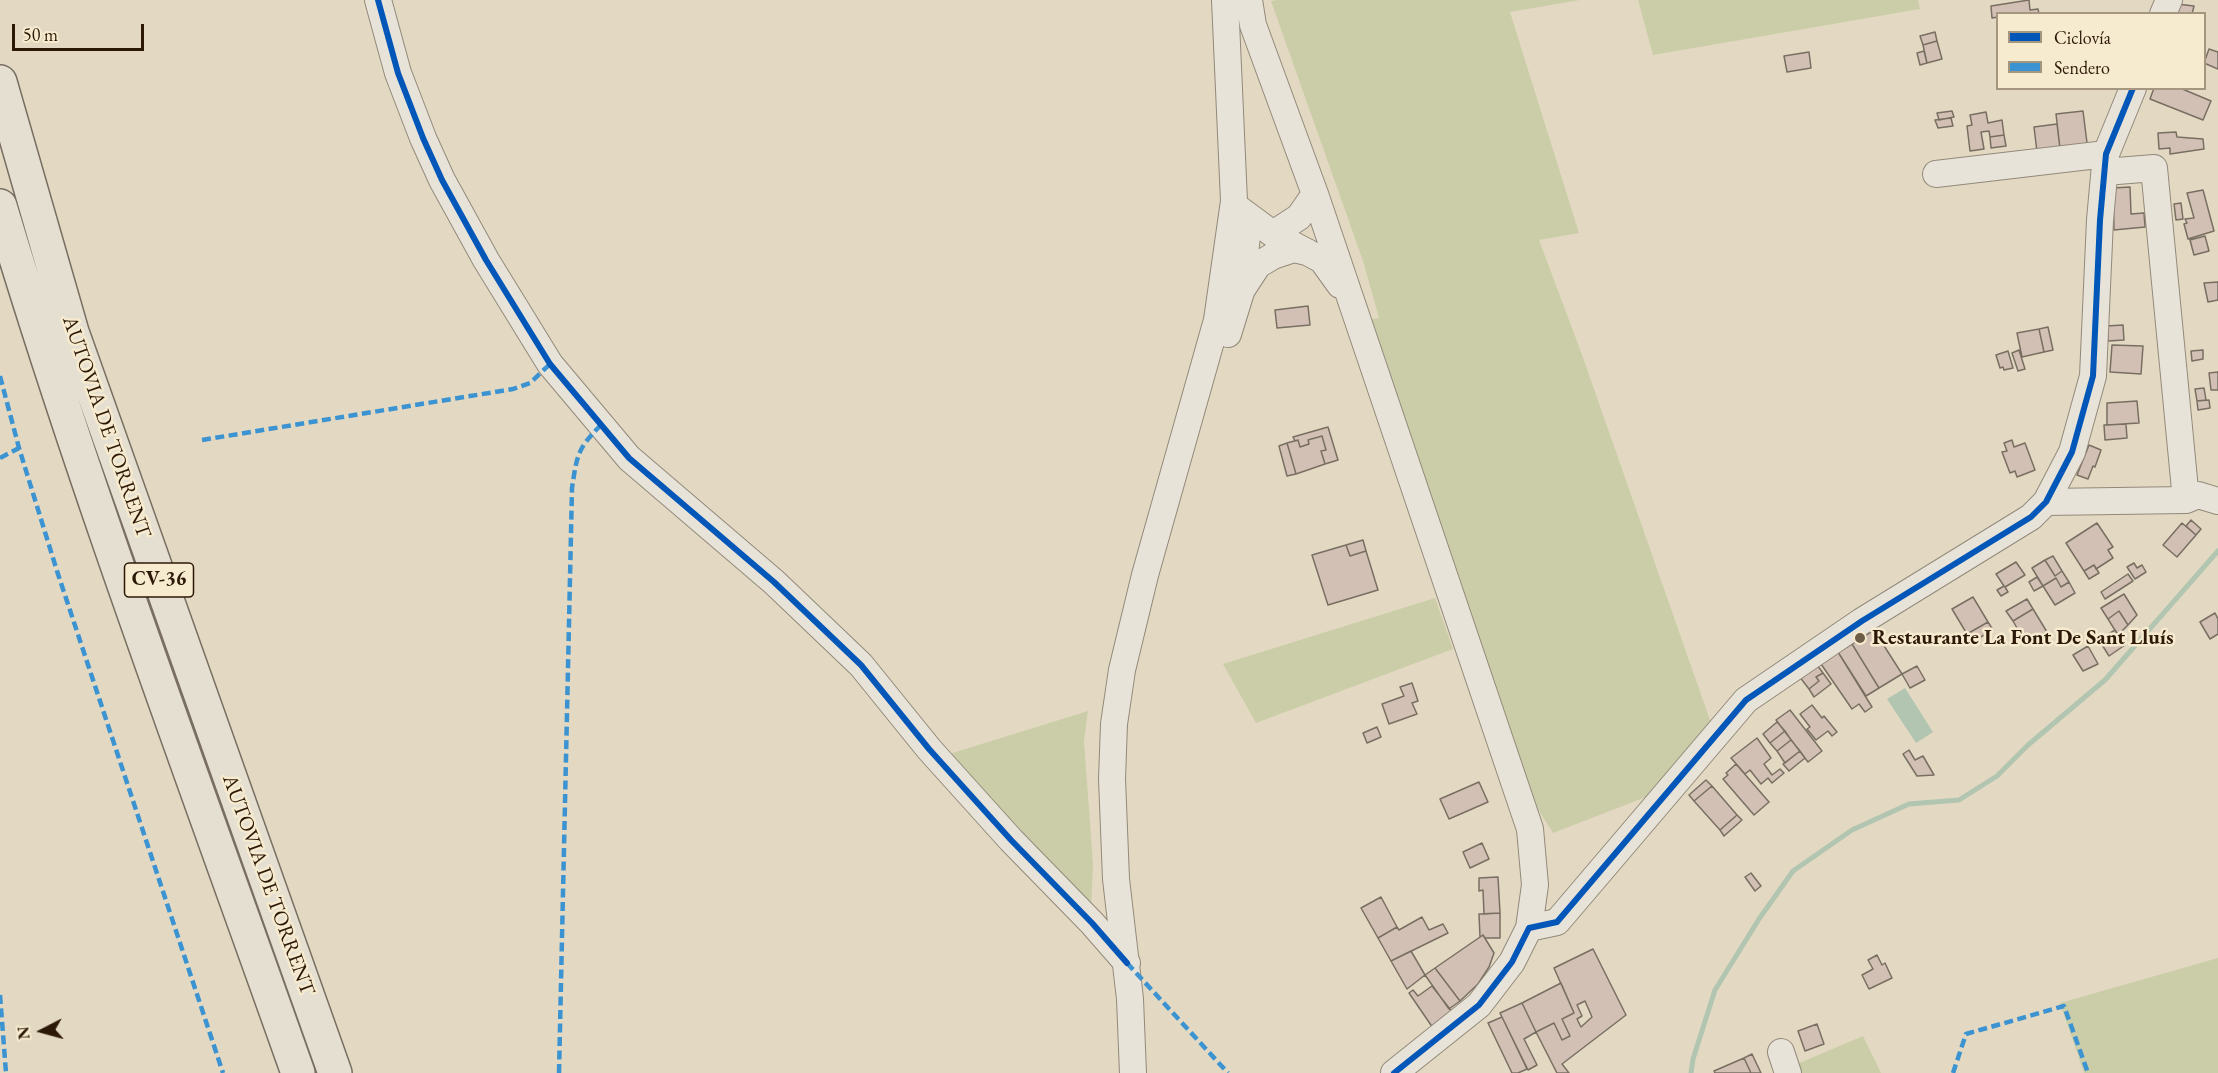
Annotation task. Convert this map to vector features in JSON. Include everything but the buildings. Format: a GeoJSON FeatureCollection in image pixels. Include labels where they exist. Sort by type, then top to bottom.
{"type":"FeatureCollection","features":[{"type":"Feature","properties":{"kind":"highway","name":"AUTOVIA DE TORRENT"},"geometry":{"type":"LineString","coordinates":[[0,82],[72,332],[335,1073]]}},
{"type":"Feature","properties":{"kind":"highway","name":"AUTOVIA DE TORRENT"},"geometry":{"type":"LineString","coordinates":[[0,206],[42,344],[298,1073]]}},
{"type":"Feature","properties":{"kind":"highway"},"geometry":{"type":"LineString","coordinates":[[165,599],[225,731],[350,1073]]}},
{"type":"Feature","properties":{"kind":"highway"},"geometry":{"type":"LineString","coordinates":[[134,610],[167,749],[284,1073]]}},
{"type":"Feature","properties":{"kind":"street"},"geometry":{"type":"LineString","coordinates":[[378,0],[398,73],[442,180],[486,260],[550,364],[629,458],[774,582],[861,665],[936,757],[1127,963]]}},
{"type":"Feature","properties":{"kind":"street"},"geometry":{"type":"LineString","coordinates":[[1133,1073],[1127,963],[1116,879],[1112,779],[1114,724],[1122,670],[1145,575],[1217,320],[1241,209],[1225,0]]}},
{"type":"Feature","properties":{"kind":"street"},"geometry":{"type":"LineString","coordinates":[[1241,292],[1242,0]]}},
{"type":"Feature","properties":{"kind":"street"},"geometry":{"type":"LineString","coordinates":[[1249,0],[1253,25],[1354,308],[1530,829],[1535,885],[1529,928],[1512,962],[1479,1005],[1394,1073]]}},
{"type":"Feature","properties":{"kind":"street"},"geometry":{"type":"LineString","coordinates":[[1529,928],[1557,922],[1746,700],[1862,621],[2031,517],[2046,502],[2072,452],[2093,376],[2105,163],[2132,90]]}},
{"type":"Feature","properties":{"kind":"street"},"geometry":{"type":"LineString","coordinates":[[1936,174],[2105,163],[2154,168],[2186,500]]}},
{"type":"Feature","properties":{"kind":"street"},"geometry":{"type":"LineString","coordinates":[[1273,234],[1299,217],[1314,194]]}},
{"type":"Feature","properties":{"kind":"street"},"geometry":{"type":"LineString","coordinates":[[1241,209],[1273,234],[1322,260],[1331,270],[1354,308]]}},
{"type":"Feature","properties":{"kind":"street"},"geometry":{"type":"LineString","coordinates":[[1156,538],[1203,412],[1241,292],[1258,265],[1294,249],[1308,252]]}},
{"type":"Feature","properties":{"kind":"street"},"geometry":{"type":"LineString","coordinates":[[2046,502],[2186,500],[2198,495],[2218,501]]}},
{"type":"Feature","properties":{"kind":"shaded area"},"geometry":{"type":"Polygon","coordinates":[[[1580,0],[1510,12],[1579,233],[1539,240],[1581,352],[1711,723],[1664,790],[1553,833],[1536,806],[1368,320],[1379,318],[1363,261],[1271,1],[1580,0]]]}},
{"type":"Feature","properties":{"kind":"shaded area"},"geometry":{"type":"Polygon","coordinates":[[[1638,0],[1918,0],[1920,9],[1653,55],[1638,0]]]}},
{"type":"Feature","properties":{"kind":"shaded area"},"geometry":{"type":"Polygon","coordinates":[[[1435,598],[1453,649],[1256,723],[1223,664],[1435,598]]]}},
{"type":"Feature","properties":{"kind":"shaded area"},"geometry":{"type":"Polygon","coordinates":[[[1905,688],[1933,732],[1916,743],[1887,699],[1905,688]]]}},
{"type":"Feature","properties":{"kind":"shaded area"},"geometry":{"type":"Polygon","coordinates":[[[1088,711],[1084,741],[1093,864],[1091,911],[946,755],[1088,711]]]}},
{"type":"Feature","properties":{"kind":"shaded area"},"geometry":{"type":"Polygon","coordinates":[[[2218,958],[2218,1073],[2084,1073],[2060,1003],[2218,958]]]}},
{"type":"Feature","properties":{"kind":"shaded area"},"geometry":{"type":"Polygon","coordinates":[[[1863,1036],[1881,1073],[1800,1073],[1797,1064],[1863,1036]]]}},
{"type":"Feature","properties":{"kind":"waterway"},"geometry":{"type":"LineString","coordinates":[[1691,1073],[1693,1059],[1715,990],[1759,919],[1793,871],[1852,830],[1909,804],[1959,800],[1997,776],[2028,745],[2105,680],[2218,551]]}},
{"type":"Feature","properties":{"kind":"marked path"},"geometry":{"type":"LineString","coordinates":[[202,440],[513,389],[530,383],[550,364]]}},
{"type":"Feature","properties":{"kind":"marked path"},"geometry":{"type":"LineString","coordinates":[[0,376],[19,448],[57,571],[223,1073]]}},
{"type":"Feature","properties":{"kind":"marked path"},"geometry":{"type":"LineString","coordinates":[[559,1073],[572,488],[575,468],[582,447],[600,426]]}},
{"type":"Feature","properties":{"kind":"marked path"},"geometry":{"type":"LineString","coordinates":[[0,458],[19,448]]}},
{"type":"Feature","properties":{"kind":"marked path"},"geometry":{"type":"LineString","coordinates":[[1127,963],[1228,1073]]}},
{"type":"Feature","properties":{"kind":"marked path"},"geometry":{"type":"LineString","coordinates":[[0,995],[6,1073]]}},
{"type":"Feature","properties":{"kind":"marked path"},"geometry":{"type":"LineString","coordinates":[[1953,1073],[1966,1034],[2064,1006],[2088,1073]]}},
{"type":"Feature","properties":{"kind":"cycle path"},"geometry":{"type":"LineString","coordinates":[[378,0],[398,73],[442,180],[486,260],[550,364],[629,458],[774,582],[861,665],[929,749],[1127,963]]}},
{"type":"Feature","properties":{"kind":"cycle path"},"geometry":{"type":"LineString","coordinates":[[1394,1073],[1479,1005],[1512,962],[1529,928],[1557,922],[1746,700],[1862,621],[2031,517],[2046,502],[2072,452],[2093,376],[2100,220],[2106,154],[2132,90]]}},
{"type":"Feature","properties":{"kind":"place","name":"Restaurante La Font De Sant Lluís"},"geometry":{"type":"Point","coordinates":[1860,638]}}]}
